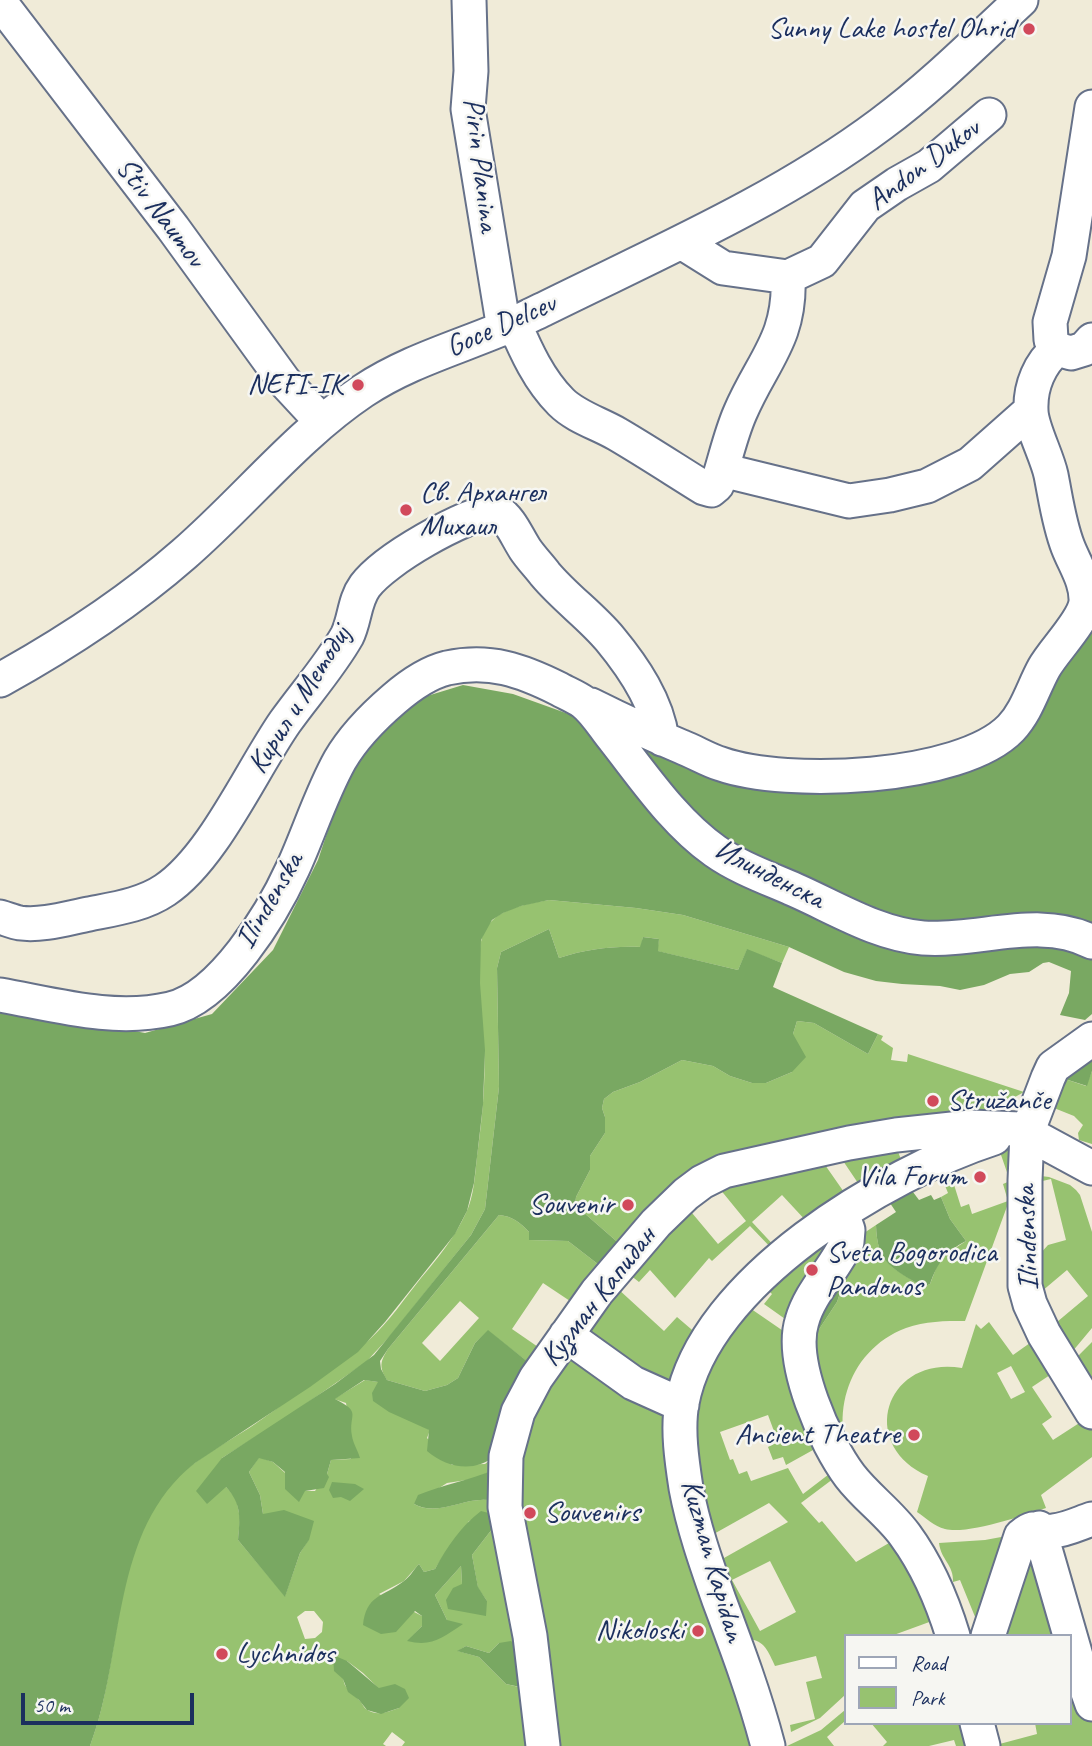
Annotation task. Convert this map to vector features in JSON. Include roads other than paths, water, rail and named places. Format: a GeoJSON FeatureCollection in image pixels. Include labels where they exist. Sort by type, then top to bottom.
{"type":"FeatureCollection","features":[{"type":"Feature","properties":{"kind":"street","name":"Pirin Planina"},"geometry":{"type":"LineString","coordinates":[[469,0],[471,72],[468,108],[509,326],[545,383],[573,412],[615,433],[704,488],[711,490],[722,470]]}},
{"type":"Feature","properties":{"kind":"street","name":"Goce Delcev"},"geometry":{"type":"LineString","coordinates":[[0,680],[52,651],[157,577],[187,552],[322,422],[363,391],[398,370],[509,326],[683,243],[813,169],[882,123],[946,70],[1021,0]]}},
{"type":"Feature","properties":{"kind":"street","name":"Stiv Naumov"},"geometry":{"type":"LineString","coordinates":[[4,14],[173,228],[284,381],[322,422]]}},
{"type":"Feature","properties":{"kind":"street"},"geometry":{"type":"LineString","coordinates":[[1092,107],[1069,256],[1050,322],[1051,340],[1057,349],[1071,353],[1084,349],[1092,340]]}},
{"type":"Feature","properties":{"kind":"street","name":"Andon Dukov"},"geometry":{"type":"LineString","coordinates":[[788,277],[822,261],[865,206],[929,166],[989,115]]}},
{"type":"Feature","properties":{"kind":"street"},"geometry":{"type":"LineString","coordinates":[[683,243],[723,268],[788,277],[789,298],[779,340],[740,412],[722,470],[849,501],[890,495],[927,486],[971,464],[1031,411]]}},
{"type":"Feature","properties":{"kind":"street"},"geometry":{"type":"LineString","coordinates":[[584,703],[722,765],[794,777],[856,776],[942,763],[979,749],[1010,729],[1026,708],[1049,657],[1086,604],[1084,584],[1060,525],[1051,472],[1031,411],[1038,372],[1046,359],[1057,349]]}},
{"type":"Feature","properties":{"kind":"street","name":"Кирил и Методиј"},"geometry":{"type":"LineString","coordinates":[[0,917],[21,924],[67,919],[124,907],[165,890],[204,851],[284,724],[348,634],[356,603],[364,587],[379,571],[417,545],[480,513],[496,510],[506,517],[525,549],[548,578],[609,638],[651,699],[660,718],[662,739]]}},
{"type":"Feature","properties":{"kind":"street","name":"Ilindenska"},"geometry":{"type":"LineString","coordinates":[[0,995],[120,1015],[146,1014],[175,1008],[197,997],[217,981],[252,938],[291,872],[338,762],[355,737],[384,708],[422,678],[444,669],[469,665],[498,666],[525,672],[584,703]]}},
{"type":"Feature","properties":{"kind":"street","name":"Илинденска"},"geometry":{"type":"LineString","coordinates":[[584,703],[685,825],[715,851],[743,867],[872,926],[897,934],[922,938],[950,938],[1051,930],[1071,933],[1092,942]]}},
{"type":"Feature","properties":{"kind":"street"},"geometry":{"type":"LineString","coordinates":[[1092,1039],[1053,1068],[1024,1131],[1092,1168]]}},
{"type":"Feature","properties":{"kind":"street","name":"Кузман Капидан"},"geometry":{"type":"LineString","coordinates":[[543,1746],[530,1636],[506,1518],[504,1468],[518,1412],[536,1378],[617,1268],[656,1223],[686,1194],[716,1174],[744,1165],[897,1135],[971,1127],[1024,1131]]}},
{"type":"Feature","properties":{"kind":"street","name":"Ilindenska"},"geometry":{"type":"LineString","coordinates":[[1024,1131],[1027,1294],[1044,1334],[1092,1412]]}},
{"type":"Feature","properties":{"kind":"street","name":"Kuzman Kapidan"},"geometry":{"type":"LineString","coordinates":[[768,1746],[703,1555],[686,1487],[682,1405],[691,1374],[704,1347],[742,1296],[791,1251],[842,1213],[921,1166],[955,1150],[1024,1131]]}},
{"type":"Feature","properties":{"kind":"street"},"geometry":{"type":"LineString","coordinates":[[842,1213],[848,1230],[847,1242],[800,1325],[800,1345],[808,1391],[823,1431],[849,1474],[901,1529],[928,1572],[952,1634]]}},
{"type":"Feature","properties":{"kind":"street"},"geometry":{"type":"LineString","coordinates":[[566,1335],[633,1382],[682,1405]]}},
{"type":"Feature","properties":{"kind":"street"},"geometry":{"type":"LineString","coordinates":[[989,1634],[1021,1536],[1031,1528],[1052,1532],[1092,1518]]}},
{"type":"Feature","properties":{"kind":"street"},"geometry":{"type":"LineString","coordinates":[[1039,1528],[1070,1634]]}},
{"type":"Feature","properties":{"kind":"street"},"geometry":{"type":"LineString","coordinates":[[1071,1639],[1092,1703]]}},
{"type":"Feature","properties":{"kind":"street"},"geometry":{"type":"LineString","coordinates":[[977,1725],[983,1746]]}},
{"type":"Feature","properties":{"kind":"place","name":"Sunny Lake hostel Ohrid"},"geometry":{"type":"Point","coordinates":[1029,29]}},
{"type":"Feature","properties":{"kind":"place","name":"NEFI-IK"},"geometry":{"type":"Point","coordinates":[358,385]}},
{"type":"Feature","properties":{"kind":"place","name":"Св. Архангел Михаил"},"geometry":{"type":"Point","coordinates":[406,510]}},
{"type":"Feature","properties":{"kind":"place","name":"Stružanče"},"geometry":{"type":"Point","coordinates":[933,1101]}},
{"type":"Feature","properties":{"kind":"place","name":"Vila Forum"},"geometry":{"type":"Point","coordinates":[980,1177]}},
{"type":"Feature","properties":{"kind":"place","name":"Souvenir"},"geometry":{"type":"Point","coordinates":[628,1205]}},
{"type":"Feature","properties":{"kind":"place","name":"Sveta Bogorodica Pandonos"},"geometry":{"type":"Point","coordinates":[812,1270]}},
{"type":"Feature","properties":{"kind":"place","name":"Ancient Theatre"},"geometry":{"type":"Point","coordinates":[914,1435]}},
{"type":"Feature","properties":{"kind":"place","name":"Souvenirs"},"geometry":{"type":"Point","coordinates":[530,1513]}},
{"type":"Feature","properties":{"kind":"place","name":"Nikoloski"},"geometry":{"type":"Point","coordinates":[698,1631]}},
{"type":"Feature","properties":{"kind":"place","name":"Lychnidos"},"geometry":{"type":"Point","coordinates":[222,1654]}}]}
